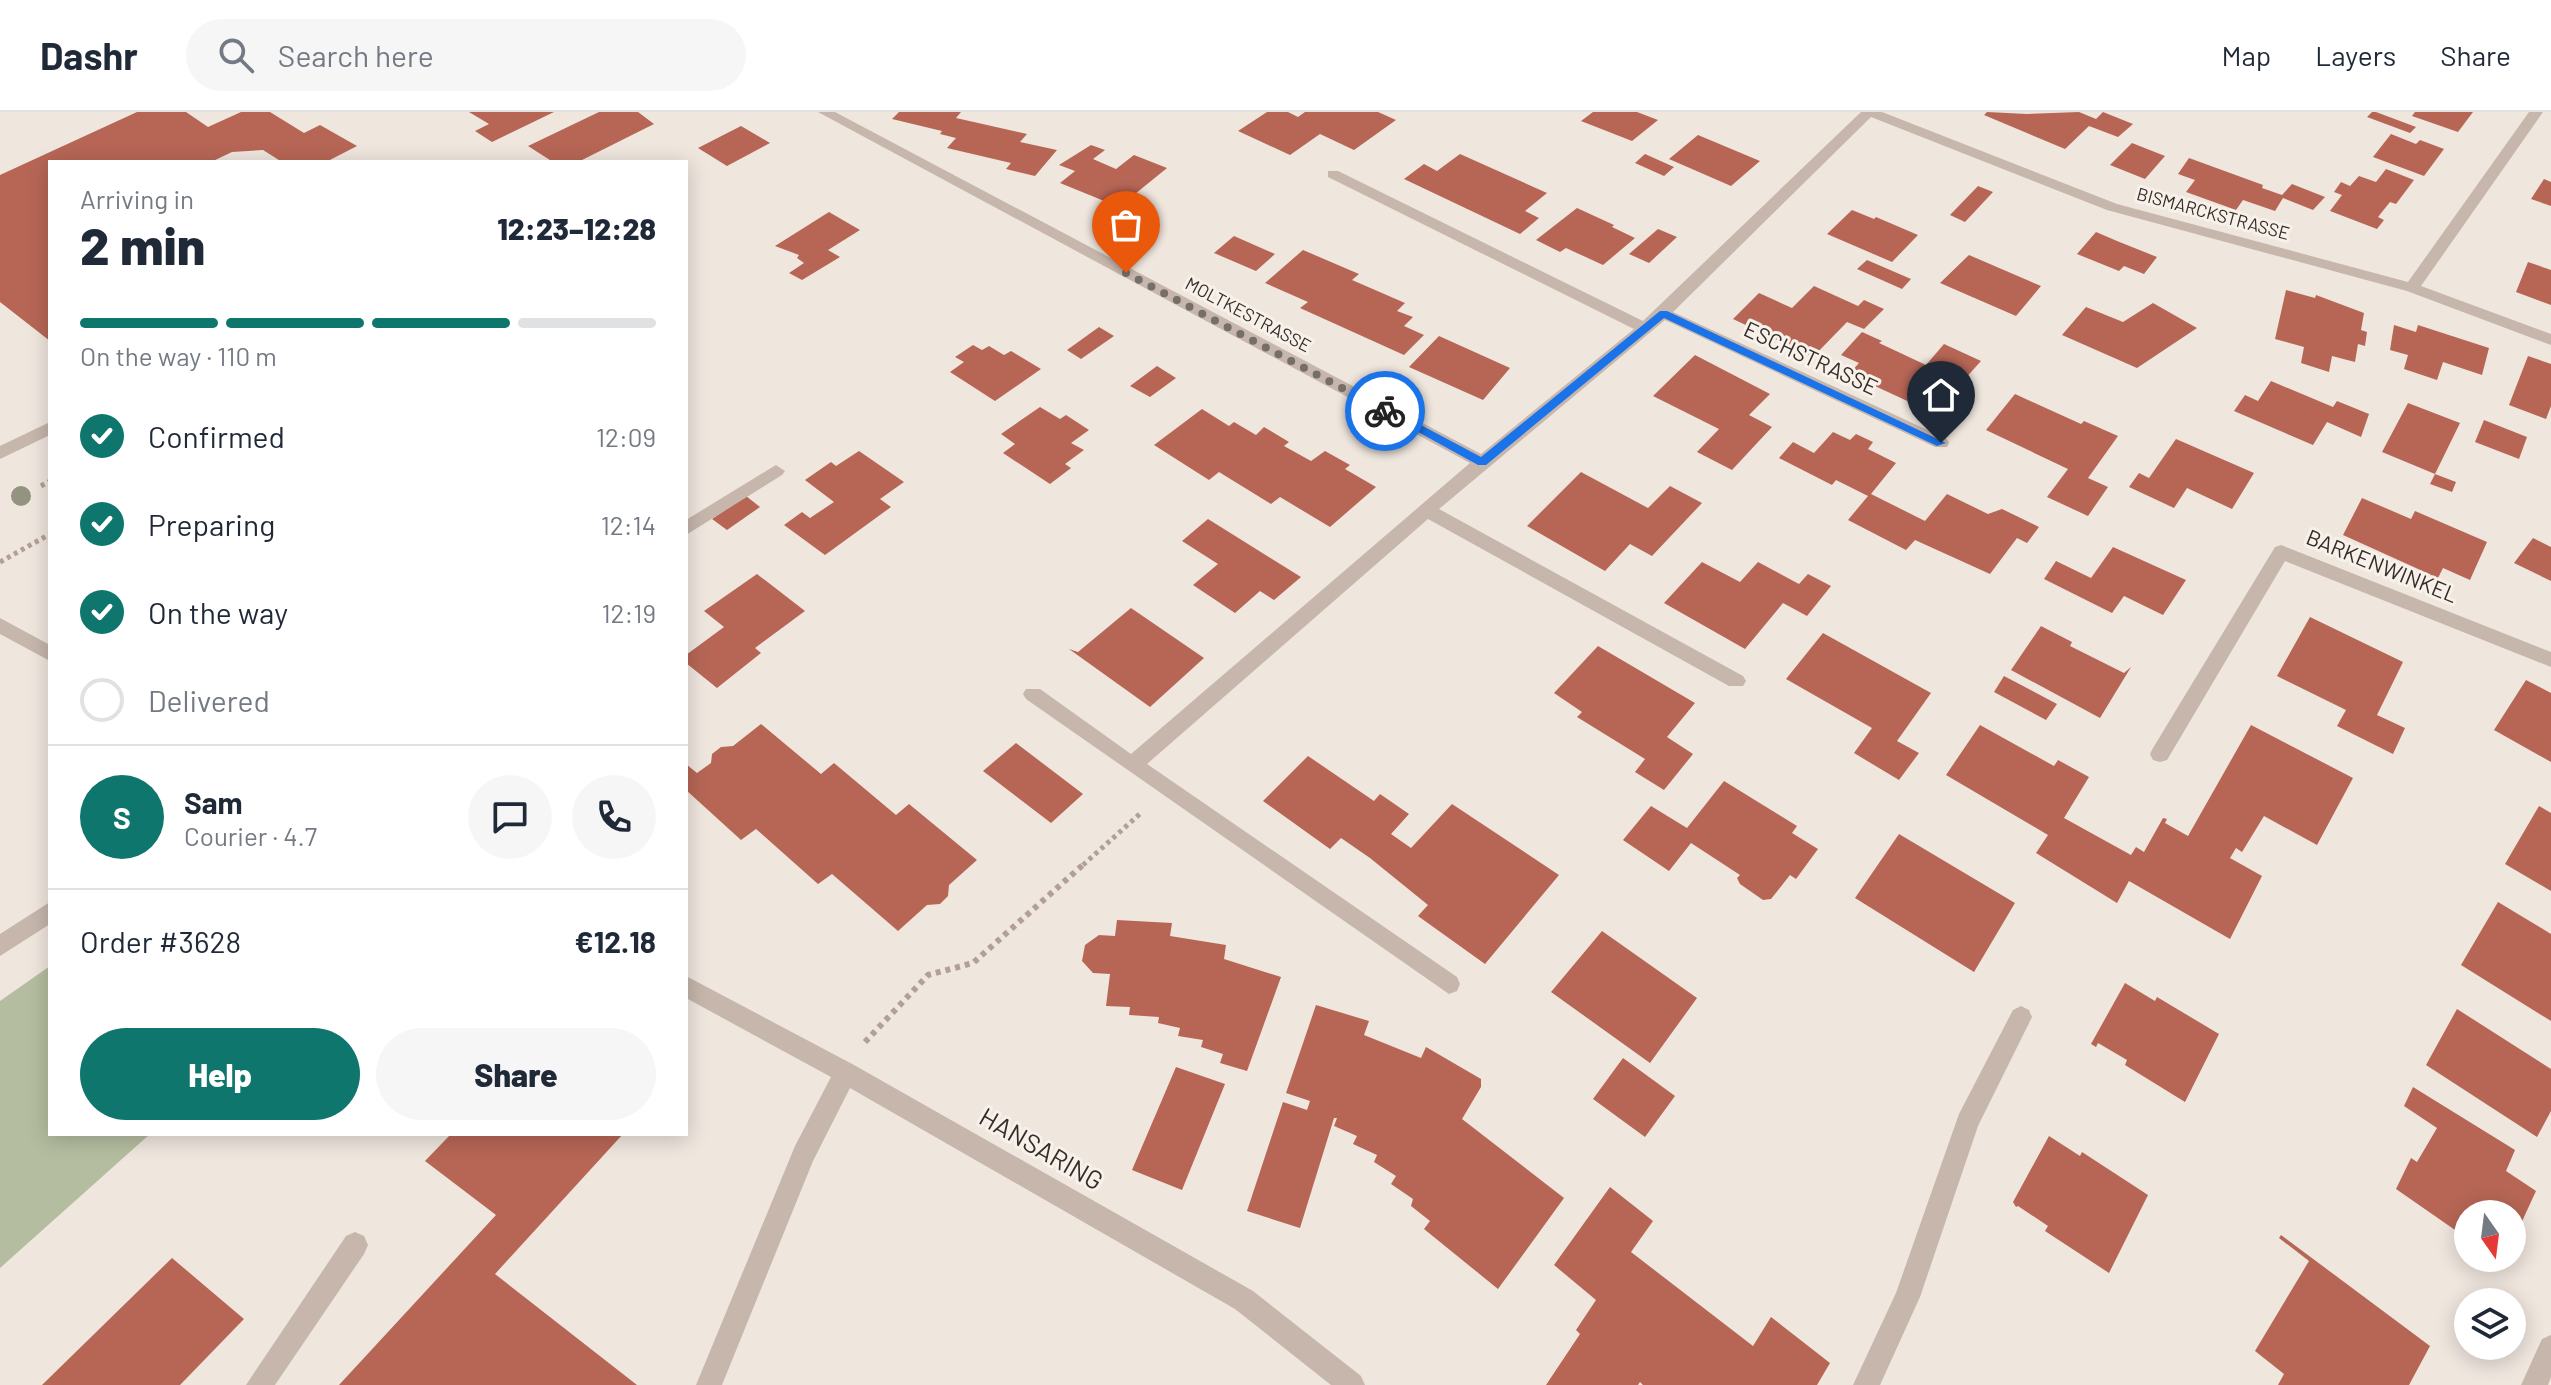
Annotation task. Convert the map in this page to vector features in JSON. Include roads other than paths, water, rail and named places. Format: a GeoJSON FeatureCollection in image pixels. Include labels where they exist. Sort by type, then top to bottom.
{"type":"FeatureCollection","features":[{"type":"Feature","properties":{"kind":"street","name":"MOLTKESTRASSE"},"geometry":{"type":"LineString","coordinates":[[825,112],[1482,462]]}},
{"type":"Feature","properties":{"kind":"street"},"geometry":{"type":"LineString","coordinates":[[1132,765],[1482,462],[1663,313],[1869,112]]}},
{"type":"Feature","properties":{"kind":"street","name":"BISMARCKSTRASSE"},"geometry":{"type":"LineString","coordinates":[[1869,112],[2112,207],[2412,288],[2551,340]]}},
{"type":"Feature","properties":{"kind":"street"},"geometry":{"type":"LineString","coordinates":[[2412,288],[2536,112]]}},
{"type":"Feature","properties":{"kind":"street"},"geometry":{"type":"LineString","coordinates":[[1333,174],[1645,328]]}},
{"type":"Feature","properties":{"kind":"street","name":"ESCHSTRASSE"},"geometry":{"type":"LineString","coordinates":[[1663,313],[1941,443]]}},
{"type":"Feature","properties":{"kind":"street"},"geometry":{"type":"LineString","coordinates":[[0,453],[48,429]]}},
{"type":"Feature","properties":{"kind":"street"},"geometry":{"type":"LineString","coordinates":[[688,528],[776,471]]}},
{"type":"Feature","properties":{"kind":"street"},"geometry":{"type":"LineString","coordinates":[[1427,510],[1736,681]]}},
{"type":"Feature","properties":{"kind":"street","name":"BARKENWINKEL"},"geometry":{"type":"LineString","coordinates":[[2160,754],[2281,552],[2551,660]]}},
{"type":"Feature","properties":{"kind":"street"},"geometry":{"type":"LineString","coordinates":[[0,625],[48,653]]}},
{"type":"Feature","properties":{"kind":"street"},"geometry":{"type":"LineString","coordinates":[[1033,694],[1166,790],[1449,984]]}},
{"type":"Feature","properties":{"kind":"street"},"geometry":{"type":"LineString","coordinates":[[0,946],[48,913]]}},
{"type":"Feature","properties":{"kind":"street","name":"HANSARING"},"geometry":{"type":"LineString","coordinates":[[688,987],[843,1071],[1244,1300],[1352,1385]]}},
{"type":"Feature","properties":{"kind":"street"},"geometry":{"type":"LineString","coordinates":[[1866,1385],[1907,1297],[1967,1122],[2021,1017]]}},
{"type":"Feature","properties":{"kind":"street"},"geometry":{"type":"LineString","coordinates":[[709,1385],[804,1154],[843,1071]]}},
{"type":"Feature","properties":{"kind":"street"},"geometry":{"type":"LineString","coordinates":[[259,1385],[355,1245]]}},
{"type":"Feature","properties":{"kind":"street"},"geometry":{"type":"LineString","coordinates":[[2534,1385],[2551,1348]]}}]}
